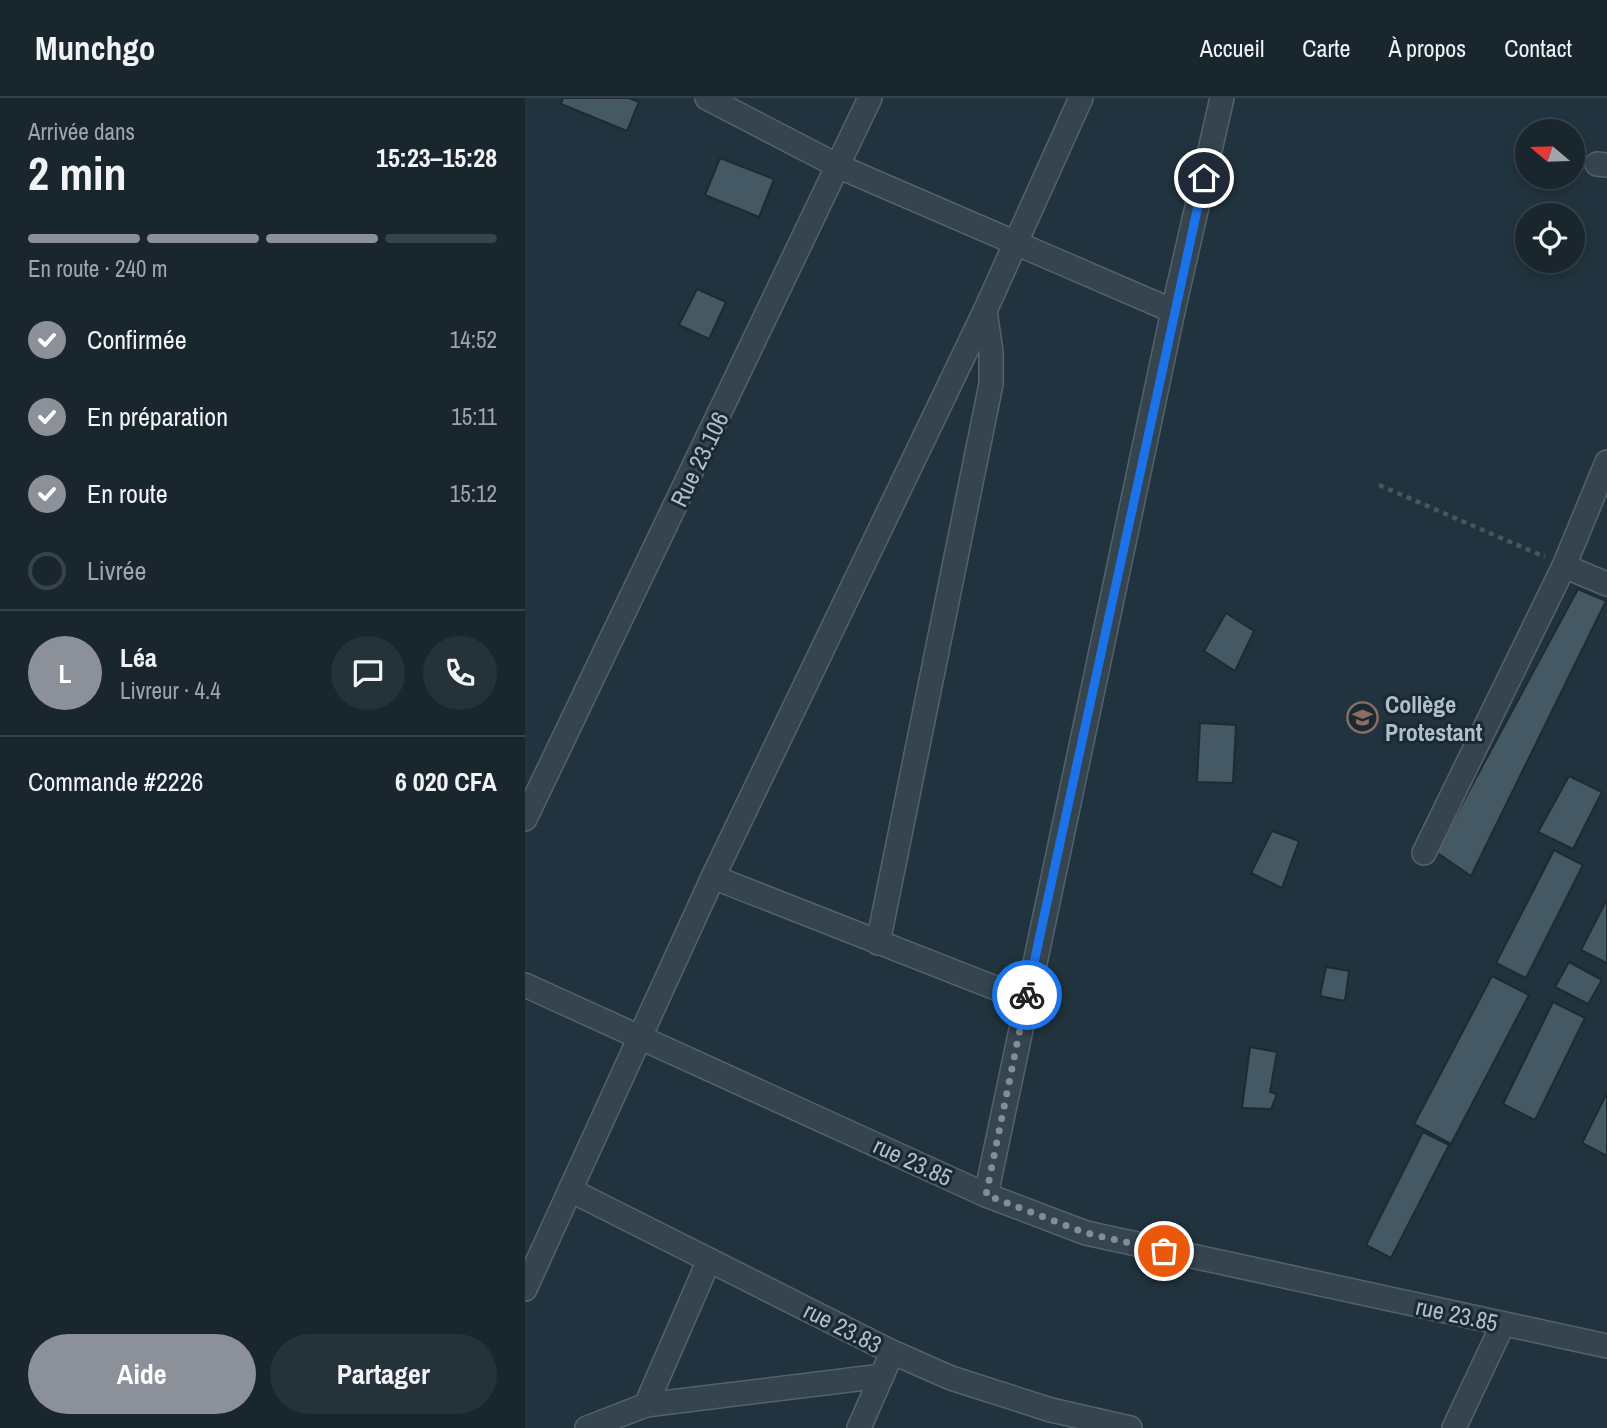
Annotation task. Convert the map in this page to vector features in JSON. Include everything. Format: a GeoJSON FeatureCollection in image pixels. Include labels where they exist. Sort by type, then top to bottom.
{"type":"FeatureCollection","features":[{"type":"Feature","properties":{"kind":"street"},"geometry":{"type":"LineString","coordinates":[[707,98],[840,167],[1173,311]]}},
{"type":"Feature","properties":{"kind":"street","name":"Rue 23.106"},"geometry":{"type":"LineString","coordinates":[[525,818],[840,167],[870,98]]}},
{"type":"Feature","properties":{"kind":"street"},"geometry":{"type":"LineString","coordinates":[[525,1289],[713,877],[985,312],[1013,244],[1081,98]]}},
{"type":"Feature","properties":{"kind":"street"},"geometry":{"type":"LineString","coordinates":[[986,1195],[1173,311],[1222,98]]}},
{"type":"Feature","properties":{"kind":"street"},"geometry":{"type":"LineString","coordinates":[[878,943],[991,384],[991,352],[985,312]]}},
{"type":"Feature","properties":{"kind":"street"},"geometry":{"type":"LineString","coordinates":[[1424,853],[1564,566],[1607,462]]}},
{"type":"Feature","properties":{"kind":"street"},"geometry":{"type":"LineString","coordinates":[[1564,566],[1607,584]]}},
{"type":"Feature","properties":{"kind":"street"},"geometry":{"type":"LineString","coordinates":[[713,877],[1026,1000]]}},
{"type":"Feature","properties":{"kind":"street","name":"rue 23.85"},"geometry":{"type":"LineString","coordinates":[[525,985],[986,1195],[1106,1238],[1607,1346]]}},
{"type":"Feature","properties":{"kind":"street","name":"rue 23.83"},"geometry":{"type":"LineString","coordinates":[[570,1190],[892,1352],[1047,1419],[1129,1428]]}},
{"type":"Feature","properties":{"kind":"street"},"geometry":{"type":"LineString","coordinates":[[646,1405],[709,1260]]}},
{"type":"Feature","properties":{"kind":"street"},"geometry":{"type":"LineString","coordinates":[[1454,1428],[1503,1324]]}},
{"type":"Feature","properties":{"kind":"street"},"geometry":{"type":"LineString","coordinates":[[859,1428],[892,1352]]}},
{"type":"Feature","properties":{"kind":"street"},"geometry":{"type":"LineString","coordinates":[[587,1428],[646,1405],[882,1376]]}},
{"type":"Feature","properties":{"kind":"path"},"geometry":{"type":"LineString","coordinates":[[1379,485],[1564,566]]}},
{"type":"Feature","properties":{"kind":"building"},"geometry":{"type":"Polygon","coordinates":[[[563,98],[629,98],[639,102],[627,131],[561,104],[563,98]]]}},
{"type":"Feature","properties":{"kind":"building"},"geometry":{"type":"Polygon","coordinates":[[[720,158],[774,179],[759,217],[705,195],[720,158]]]}},
{"type":"Feature","properties":{"kind":"building"},"geometry":{"type":"Polygon","coordinates":[[[697,289],[726,302],[709,339],[679,325],[697,289]]]}},
{"type":"Feature","properties":{"kind":"building"},"geometry":{"type":"Polygon","coordinates":[[[1578,589],[1606,601],[1471,876],[1436,852],[1578,589]]]}},
{"type":"Feature","properties":{"kind":"building"},"geometry":{"type":"Polygon","coordinates":[[[1226,613],[1254,631],[1235,671],[1204,651],[1226,613]]]}},
{"type":"Feature","properties":{"kind":"building"},"geometry":{"type":"Polygon","coordinates":[[[1200,723],[1236,725],[1233,783],[1197,782],[1200,723]]]}},
{"type":"Feature","properties":{"kind":"building"},"geometry":{"type":"Polygon","coordinates":[[[1569,776],[1602,792],[1573,849],[1538,832],[1569,776]]]}},
{"type":"Feature","properties":{"kind":"building"},"geometry":{"type":"Polygon","coordinates":[[[1272,831],[1299,841],[1282,888],[1251,873],[1272,831]]]}},
{"type":"Feature","properties":{"kind":"building"},"geometry":{"type":"Polygon","coordinates":[[[1554,850],[1583,865],[1526,978],[1496,963],[1554,850]]]}},
{"type":"Feature","properties":{"kind":"building"},"geometry":{"type":"Polygon","coordinates":[[[1607,899],[1607,963],[1581,950],[1607,899]]]}},
{"type":"Feature","properties":{"kind":"building"},"geometry":{"type":"Polygon","coordinates":[[[1569,962],[1602,980],[1588,1004],[1555,987],[1569,962]]]}},
{"type":"Feature","properties":{"kind":"building"},"geometry":{"type":"Polygon","coordinates":[[[1326,967],[1349,971],[1345,1001],[1320,996],[1326,967]]]}},
{"type":"Feature","properties":{"kind":"building"},"geometry":{"type":"Polygon","coordinates":[[[1492,976],[1529,995],[1451,1144],[1414,1124],[1492,976]]]}},
{"type":"Feature","properties":{"kind":"building"},"geometry":{"type":"Polygon","coordinates":[[[1553,1002],[1585,1018],[1535,1120],[1503,1104],[1553,1002]]]}},
{"type":"Feature","properties":{"kind":"building"},"geometry":{"type":"Polygon","coordinates":[[[1250,1047],[1277,1052],[1270,1092],[1277,1094],[1271,1109],[1242,1108],[1250,1047]]]}},
{"type":"Feature","properties":{"kind":"building"},"geometry":{"type":"Polygon","coordinates":[[[1607,1093],[1607,1156],[1582,1143],[1607,1093]]]}},
{"type":"Feature","properties":{"kind":"building"},"geometry":{"type":"Polygon","coordinates":[[[1423,1132],[1449,1145],[1391,1258],[1366,1245],[1423,1132]]]}},
{"type":"Feature","properties":{"kind":"way so far"},"geometry":{"type":"LineString","coordinates":[[1027,995],[986,1195],[1086,1233],[1164,1251]]}},
{"type":"Feature","properties":{"kind":"place","name":"Collège Protestant"},"geometry":{"type":"Point","coordinates":[1362,718]}},
{"type":"Feature","properties":{"kind":"route"},"geometry":{"type":"LineString","coordinates":[[1027,995],[1173,311],[1204,178]]}}]}
